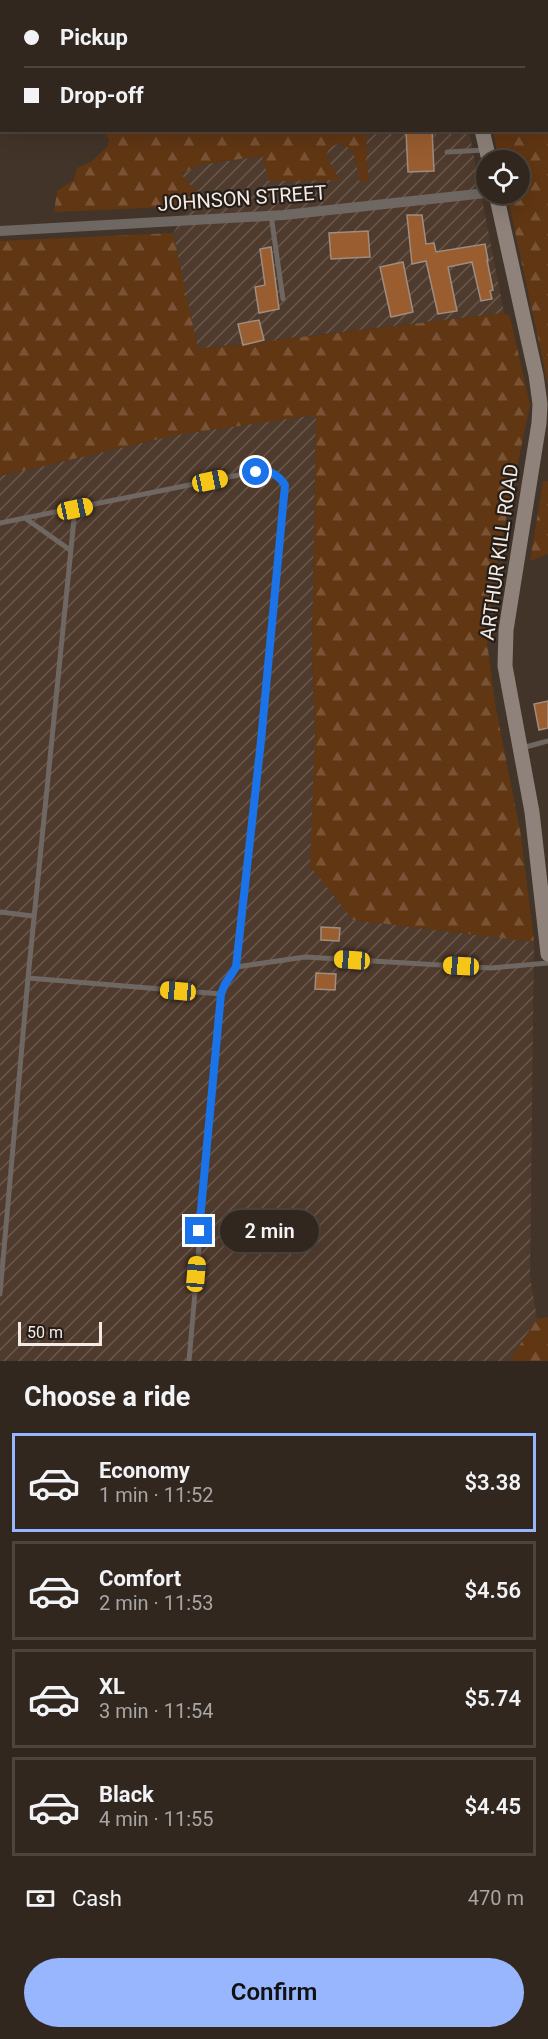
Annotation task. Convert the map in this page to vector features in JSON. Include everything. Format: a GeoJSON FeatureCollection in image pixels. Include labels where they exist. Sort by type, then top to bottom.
{"type":"FeatureCollection","features":[{"type":"Feature","properties":{"kind":"street"},"geometry":{"type":"LineString","coordinates":[[482,132],[487,150]]}},
{"type":"Feature","properties":{"kind":"street","name":"JOHNSON STREET"},"geometry":{"type":"LineString","coordinates":[[0,231],[271,215],[476,194]]}},
{"type":"Feature","properties":{"kind":"street","name":"ARTHUR KILL ROAD"},"geometry":{"type":"LineString","coordinates":[[498,204],[536,375],[540,404],[539,423],[506,630],[505,666],[532,812],[548,954]]}},
{"type":"Feature","properties":{"kind":"lane"},"geometry":{"type":"LineString","coordinates":[[447,152],[476,154]]}},
{"type":"Feature","properties":{"kind":"lane"},"geometry":{"type":"LineString","coordinates":[[271,215],[283,299]]}},
{"type":"Feature","properties":{"kind":"lane"},"geometry":{"type":"LineString","coordinates":[[0,523],[264,470],[274,473],[285,485],[261,741],[236,967],[221,994],[189,1361]]}},
{"type":"Feature","properties":{"kind":"lane"},"geometry":{"type":"LineString","coordinates":[[0,1294],[33,916],[75,509]]}},
{"type":"Feature","properties":{"kind":"lane"},"geometry":{"type":"LineString","coordinates":[[25,518],[70,550]]}},
{"type":"Feature","properties":{"kind":"lane"},"geometry":{"type":"LineString","coordinates":[[521,748],[548,741]]}},
{"type":"Feature","properties":{"kind":"lane"},"geometry":{"type":"LineString","coordinates":[[0,912],[33,916]]}},
{"type":"Feature","properties":{"kind":"lane"},"geometry":{"type":"LineString","coordinates":[[236,967],[305,957],[491,968],[548,963]]}},
{"type":"Feature","properties":{"kind":"lane"},"geometry":{"type":"LineString","coordinates":[[28,978],[221,994]]}},
{"type":"Feature","properties":{"kind":"shaded area"},"geometry":{"type":"Polygon","coordinates":[[[396,132],[469,132],[476,167],[476,204],[483,204],[504,313],[197,349],[173,233],[199,195],[181,175],[199,165],[263,156],[339,180],[326,156],[329,148],[338,143],[347,145],[354,152],[360,182],[368,181],[366,135],[396,132]]]}},
{"type":"Feature","properties":{"kind":"shaded area"},"geometry":{"type":"Polygon","coordinates":[[[316,414],[312,658],[315,732],[353,920],[534,942],[530,1276],[537,1319],[509,1361],[0,1361],[0,476],[176,435],[316,414]]]}},
{"type":"Feature","properties":{"kind":"green space"},"geometry":{"type":"Polygon","coordinates":[[[103,132],[394,132],[366,135],[368,181],[360,182],[353,153],[345,145],[338,143],[329,148],[326,156],[340,180],[269,181],[262,156],[199,165],[181,174],[199,195],[192,206],[54,212],[57,191],[74,180],[77,168],[91,162],[108,146],[109,139],[103,132]]]}},
{"type":"Feature","properties":{"kind":"green space"},"geometry":{"type":"Polygon","coordinates":[[[493,132],[548,132],[548,384],[509,204],[530,204],[530,150],[497,150],[493,132]]]}},
{"type":"Feature","properties":{"kind":"green space"},"geometry":{"type":"Polygon","coordinates":[[[173,233],[198,349],[504,313],[510,317],[530,405],[492,586],[487,642],[495,703],[521,836],[534,942],[353,920],[310,866],[315,732],[312,658],[316,415],[176,435],[0,476],[0,241],[173,233]]]}},
{"type":"Feature","properties":{"kind":"green space"},"geometry":{"type":"Polygon","coordinates":[[[548,481],[548,554],[530,561],[543,482],[548,481]]]}},
{"type":"Feature","properties":{"kind":"green space"},"geometry":{"type":"Polygon","coordinates":[[[548,1317],[548,1361],[509,1361],[537,1319],[548,1317]]]}},
{"type":"Feature","properties":{"kind":"building"},"geometry":{"type":"Polygon","coordinates":[[[406,132],[432,132],[434,171],[408,172],[406,132]]]}},
{"type":"Feature","properties":{"kind":"building"},"geometry":{"type":"Polygon","coordinates":[[[407,215],[422,215],[426,244],[434,243],[436,252],[485,244],[493,290],[490,291],[492,299],[481,301],[472,262],[448,267],[457,311],[438,314],[426,261],[412,264],[407,215]]]}},
{"type":"Feature","properties":{"kind":"building"},"geometry":{"type":"Polygon","coordinates":[[[368,231],[370,257],[331,259],[329,233],[368,231]]]}},
{"type":"Feature","properties":{"kind":"building"},"geometry":{"type":"Polygon","coordinates":[[[271,247],[279,309],[259,313],[255,287],[265,285],[260,249],[271,247]]]}},
{"type":"Feature","properties":{"kind":"building"},"geometry":{"type":"Polygon","coordinates":[[[403,262],[413,312],[391,317],[380,267],[403,262]]]}},
{"type":"Feature","properties":{"kind":"building"},"geometry":{"type":"Polygon","coordinates":[[[259,320],[264,340],[243,345],[238,324],[259,320]]]}},
{"type":"Feature","properties":{"kind":"building"},"geometry":{"type":"Polygon","coordinates":[[[548,701],[548,728],[539,730],[534,704],[548,701]]]}},
{"type":"Feature","properties":{"kind":"building"},"geometry":{"type":"Polygon","coordinates":[[[321,927],[340,928],[339,941],[321,940],[321,927]]]}},
{"type":"Feature","properties":{"kind":"building"},"geometry":{"type":"Polygon","coordinates":[[[316,973],[336,974],[335,990],[315,989],[316,973]]]}},
{"type":"Feature","properties":{"kind":"route"},"geometry":{"type":"LineString","coordinates":[[199,1231],[221,994],[236,967],[282,525],[285,485],[274,473],[264,470],[256,472]]}}]}
